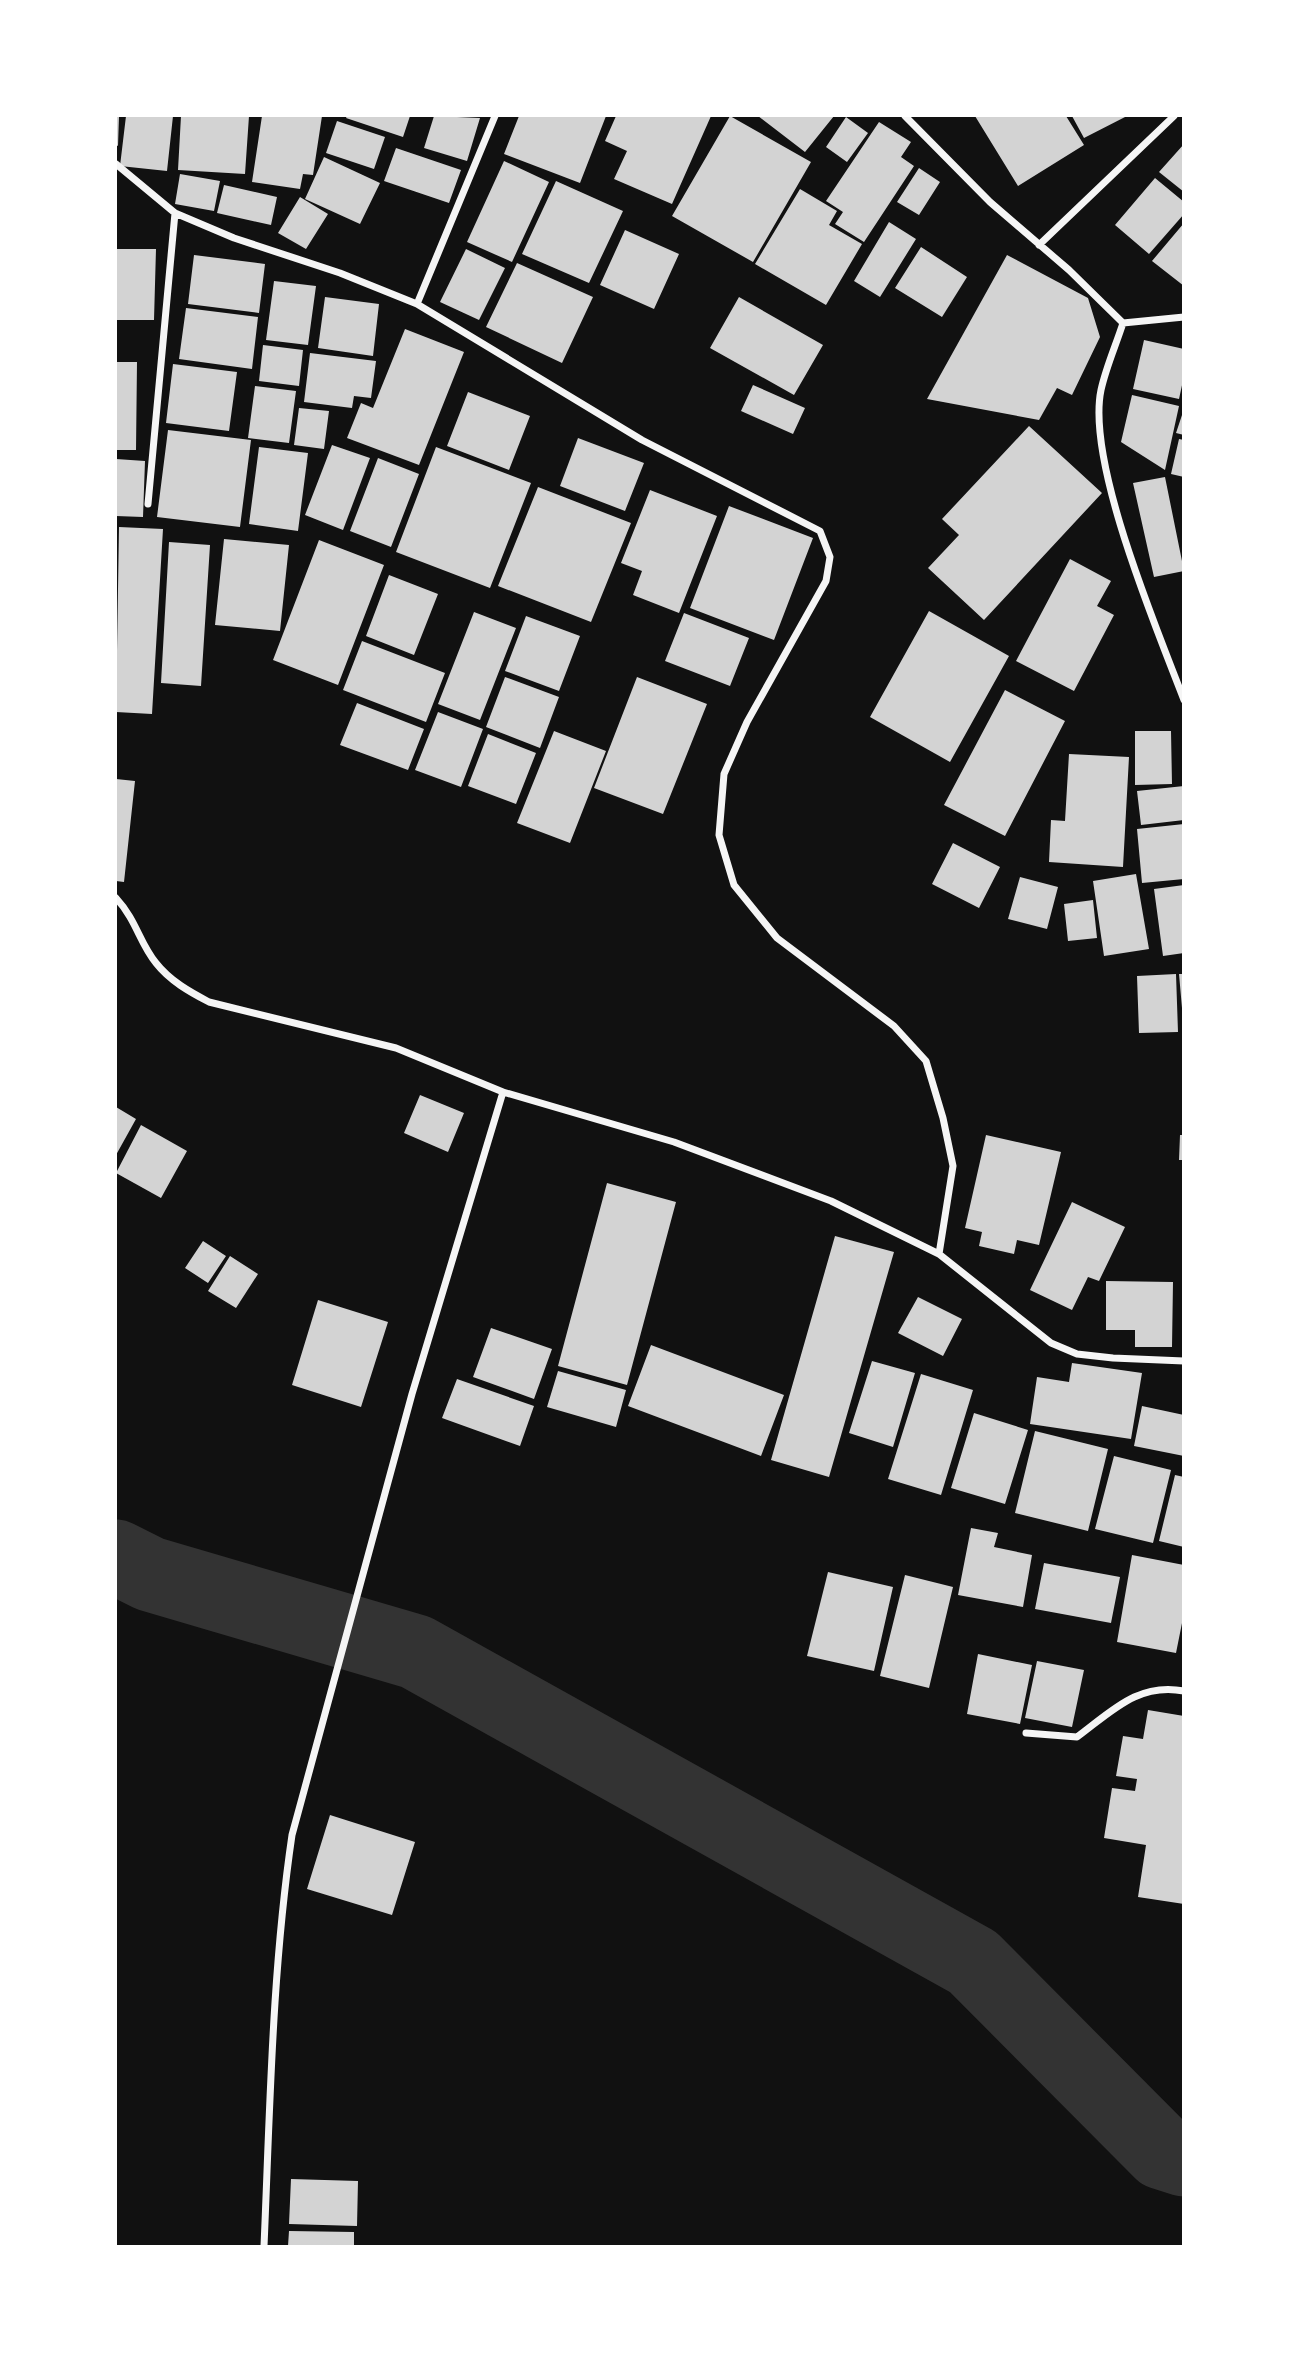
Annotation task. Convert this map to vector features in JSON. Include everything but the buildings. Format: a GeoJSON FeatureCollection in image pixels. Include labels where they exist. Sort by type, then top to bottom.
{"type":"FeatureCollection","features":[{"type":"Feature","properties":{"kind":"street"},"geometry":{"type":"LineString","coordinates":[[417,304],[495,116]]}},
{"type":"Feature","properties":{"kind":"street"},"geometry":{"type":"LineString","coordinates":[[905,116],[990,202],[1123,323],[1184,317]]}},
{"type":"Feature","properties":{"kind":"street"},"geometry":{"type":"LineString","coordinates":[[1040,245],[1174,116]]}},
{"type":"Feature","properties":{"kind":"street"},"geometry":{"type":"LineString","coordinates":[[116,164],[175,213],[234,238],[340,273],[417,304],[642,440],[820,531],[830,557],[826,581],[747,722],[723,774],[719,835],[734,885],[777,938],[894,1026],[926,1060],[943,1118],[953,1166],[939,1254]]}},
{"type":"Feature","properties":{"kind":"street"},"geometry":{"type":"LineString","coordinates":[[148,504],[175,213]]}},
{"type":"Feature","properties":{"kind":"street"},"geometry":{"type":"LineString","coordinates":[[1123,323],[1101,391],[1100,424],[1106,463],[1139,583],[1184,700]]}},
{"type":"Feature","properties":{"kind":"street"},"geometry":{"type":"LineString","coordinates":[[116,898],[131,915],[156,963],[185,990],[209,1002],[396,1048],[503,1092],[674,1142],[831,1201],[939,1254],[1060,1346],[1077,1354],[1113,1359],[1184,1361]]}},
{"type":"Feature","properties":{"kind":"street"},"geometry":{"type":"LineString","coordinates":[[264,2246],[274,1999],[281,1909],[292,1835],[412,1394],[503,1092]]}},
{"type":"Feature","properties":{"kind":"street"},"geometry":{"type":"LineString","coordinates":[[1026,1734],[1077,1737],[1133,1695],[1153,1689],[1184,1691]]}},
{"type":"Feature","properties":{"kind":"waterway"},"geometry":{"type":"LineString","coordinates":[[116,1557],[150,1574],[416,1652],[973,1962],[1162,2152],[1184,2159]]}}]}
